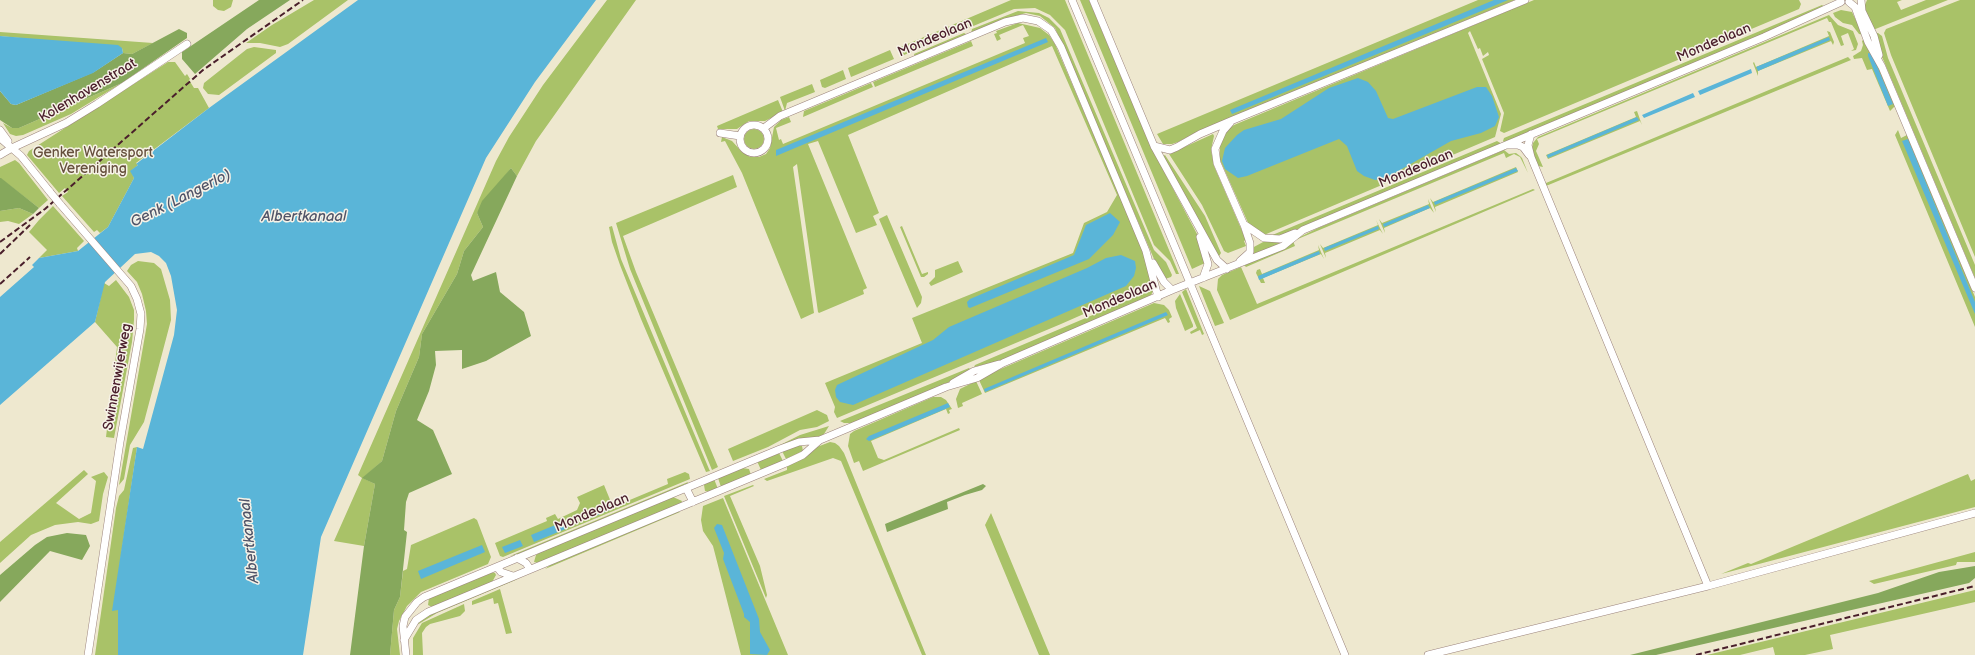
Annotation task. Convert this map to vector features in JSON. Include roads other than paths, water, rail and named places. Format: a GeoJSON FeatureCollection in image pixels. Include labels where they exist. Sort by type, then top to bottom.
{"type":"FeatureCollection","features":[{"type":"Feature","properties":{"kind":"street"},"geometry":{"type":"LineString","coordinates":[[1072,0],[1345,655]]}},
{"type":"Feature","properties":{"kind":"street"},"geometry":{"type":"LineString","coordinates":[[1093,0],[1154,146],[1217,260],[1231,268],[1250,252],[1250,243],[1244,225],[1217,163],[1215,149],[1223,131],[1233,120]]}},
{"type":"Feature","properties":{"kind":"street"},"geometry":{"type":"LineString","coordinates":[[1154,146],[1170,150],[1200,134],[1233,120],[1525,0]]}},
{"type":"Feature","properties":{"kind":"street"},"geometry":{"type":"LineString","coordinates":[[1861,0],[1862,11],[1874,36],[1882,67]]}},
{"type":"Feature","properties":{"kind":"street"},"geometry":{"type":"LineString","coordinates":[[1839,1],[1852,1],[1855,7],[1868,42],[1882,67],[1975,288]]}},
{"type":"Feature","properties":{"kind":"street","name":"Mondeolaan"},"geometry":{"type":"LineString","coordinates":[[406,655],[403,626],[405,617],[417,602],[424,597],[780,449],[799,442],[820,440],[946,387],[977,378],[1003,363],[1172,290],[1231,268],[1283,246],[1303,230],[1764,37],[1839,1]]}},
{"type":"Feature","properties":{"kind":"street","name":"Mondeolaan"},"geometry":{"type":"LineString","coordinates":[[764,128],[780,116],[1005,22],[1023,18],[1038,21],[1051,30],[1061,47],[1146,251]]}},
{"type":"Feature","properties":{"kind":"street","name":"Kolenhavenstraat"},"geometry":{"type":"LineString","coordinates":[[0,156],[12,148],[66,123],[134,81],[187,44]]}},
{"type":"Feature","properties":{"kind":"street"},"geometry":{"type":"LineString","coordinates":[[757,124],[764,128],[768,135],[768,144],[759,152],[746,151],[741,145],[740,136],[743,129],[750,125],[757,124]]}},
{"type":"Feature","properties":{"kind":"street","name":"Swinnenwijerweg"},"geometry":{"type":"LineString","coordinates":[[0,130],[12,148],[123,276],[137,299],[141,314],[140,329],[119,450],[88,655]]}},
{"type":"Feature","properties":{"kind":"street"},"geometry":{"type":"LineString","coordinates":[[720,133],[740,136]]}},
{"type":"Feature","properties":{"kind":"street"},"geometry":{"type":"LineString","coordinates":[[1531,134],[1528,144],[1531,157],[1708,586]]}},
{"type":"Feature","properties":{"kind":"street","name":"Swinnenwijerweg"},"geometry":{"type":"LineString","coordinates":[[0,138],[12,148]]}},
{"type":"Feature","properties":{"kind":"street"},"geometry":{"type":"LineString","coordinates":[[1507,144],[1523,147],[1531,157]]}},
{"type":"Feature","properties":{"kind":"street"},"geometry":{"type":"LineString","coordinates":[[1196,222],[1208,264],[1203,278]]}},
{"type":"Feature","properties":{"kind":"street"},"geometry":{"type":"LineString","coordinates":[[1244,225],[1264,238],[1280,239],[1303,230]]}},
{"type":"Feature","properties":{"kind":"street"},"geometry":{"type":"LineString","coordinates":[[1146,251],[1164,282],[1172,290]]}},
{"type":"Feature","properties":{"kind":"street"},"geometry":{"type":"LineString","coordinates":[[1146,251],[1158,297]]}},
{"type":"Feature","properties":{"kind":"street","name":"Mondeolaan"},"geometry":{"type":"LineString","coordinates":[[404,640],[416,620],[428,612],[792,460],[803,455],[820,440]]}},
{"type":"Feature","properties":{"kind":"street"},"geometry":{"type":"LineString","coordinates":[[686,488],[692,502]]}},
{"type":"Feature","properties":{"kind":"street"},"geometry":{"type":"LineString","coordinates":[[1428,655],[1708,586],[1975,513]]}},
{"type":"Feature","properties":{"kind":"street"},"geometry":{"type":"LineString","coordinates":[[517,558],[526,563],[530,569]]}},
{"type":"Feature","properties":{"kind":"street"},"geometry":{"type":"LineString","coordinates":[[497,567],[501,572],[513,576]]}},
{"type":"Feature","properties":{"kind":"water","name":"Albertkanaal"},"geometry":{"type":"Polygon","coordinates":[[[358,0],[596,0],[535,82],[486,158],[321,537],[303,655],[118,655],[118,610],[112,611],[137,447],[143,449],[174,335],[177,310],[171,276],[166,263],[159,256],[151,252],[135,254],[105,282],[95,322],[0,405],[0,297],[34,267],[32,265],[39,258],[78,251],[108,227],[134,178],[130,171],[138,165],[136,164],[209,108],[358,0]]]}},
{"type":"Feature","properties":{"kind":"water"},"geometry":{"type":"Polygon","coordinates":[[[1494,0],[1508,0],[1232,114],[1230,110],[1494,0]]]}},
{"type":"Feature","properties":{"kind":"water"},"geometry":{"type":"Polygon","coordinates":[[[0,36],[118,45],[122,48],[123,53],[93,73],[16,105],[11,104],[0,91],[0,36]]]}},
{"type":"Feature","properties":{"kind":"water"},"geometry":{"type":"Polygon","coordinates":[[[1829,37],[1830,40],[1758,71],[1756,67],[1829,37]]]}},
{"type":"Feature","properties":{"kind":"water"},"geometry":{"type":"Polygon","coordinates":[[[1046,38],[1048,42],[776,156],[776,150],[1046,38]]]}},
{"type":"Feature","properties":{"kind":"water"},"geometry":{"type":"Polygon","coordinates":[[[1868,53],[1872,54],[1893,104],[1888,106],[1868,53]]]}},
{"type":"Feature","properties":{"kind":"water"},"geometry":{"type":"Polygon","coordinates":[[[1751,69],[1752,73],[1700,95],[1698,91],[1751,69]]]}},
{"type":"Feature","properties":{"kind":"water"},"geometry":{"type":"Polygon","coordinates":[[[1358,78],[1368,82],[1376,91],[1388,118],[1393,119],[1477,87],[1486,87],[1492,96],[1499,117],[1495,126],[1481,133],[1451,141],[1386,178],[1375,180],[1364,176],[1357,171],[1347,146],[1339,139],[1247,176],[1238,178],[1225,169],[1222,161],[1225,148],[1244,130],[1281,119],[1329,88],[1358,78]]]}},
{"type":"Feature","properties":{"kind":"water"},"geometry":{"type":"Polygon","coordinates":[[[1693,93],[1695,97],[1644,118],[1642,115],[1693,93]]]}},
{"type":"Feature","properties":{"kind":"water"},"geometry":{"type":"Polygon","coordinates":[[[1637,117],[1639,120],[1548,158],[1547,155],[1637,117]]]}},
{"type":"Feature","properties":{"kind":"water"},"geometry":{"type":"Polygon","coordinates":[[[1908,139],[1975,302],[1975,314],[1902,141],[1908,139]]]}},
{"type":"Feature","properties":{"kind":"water"},"geometry":{"type":"Polygon","coordinates":[[[1516,168],[1518,171],[1435,205],[1434,202],[1516,168]]]}},
{"type":"Feature","properties":{"kind":"water"},"geometry":{"type":"Polygon","coordinates":[[[1428,205],[1430,208],[1384,227],[1383,224],[1428,205]]]}},
{"type":"Feature","properties":{"kind":"water"},"geometry":{"type":"Polygon","coordinates":[[[1110,213],[1120,222],[1113,235],[1089,259],[970,308],[968,307],[967,302],[970,299],[1074,255],[1086,225],[1110,213]]]}},
{"type":"Feature","properties":{"kind":"water"},"geometry":{"type":"Polygon","coordinates":[[[1378,226],[1379,229],[1325,251],[1324,248],[1378,226]]]}},
{"type":"Feature","properties":{"kind":"water"},"geometry":{"type":"Polygon","coordinates":[[[1319,251],[1320,254],[1259,280],[1258,276],[1319,251]]]}},
{"type":"Feature","properties":{"kind":"water"},"geometry":{"type":"Polygon","coordinates":[[[1121,255],[1135,261],[1136,268],[1134,276],[1126,286],[853,405],[840,402],[836,397],[835,390],[837,385],[933,340],[949,327],[1087,268],[1106,258],[1121,255]]]}},
{"type":"Feature","properties":{"kind":"water"},"geometry":{"type":"Polygon","coordinates":[[[1166,312],[1168,315],[985,392],[984,389],[1166,312]]]}},
{"type":"Feature","properties":{"kind":"water"},"geometry":{"type":"Polygon","coordinates":[[[948,403],[950,407],[869,441],[866,439],[869,436],[948,403]]]}},
{"type":"Feature","properties":{"kind":"water"},"geometry":{"type":"Polygon","coordinates":[[[610,503],[612,509],[591,518],[589,511],[610,503]]]}},
{"type":"Feature","properties":{"kind":"water"},"geometry":{"type":"Polygon","coordinates":[[[565,521],[568,528],[534,542],[531,535],[565,521]]]}},
{"type":"Feature","properties":{"kind":"water"},"geometry":{"type":"Polygon","coordinates":[[[717,524],[722,525],[759,619],[760,632],[770,650],[767,655],[750,654],[750,622],[744,617],[723,559],[724,553],[714,528],[717,524]]]}},
{"type":"Feature","properties":{"kind":"water"},"geometry":{"type":"Polygon","coordinates":[[[520,540],[523,546],[505,553],[502,547],[520,540]]]}},
{"type":"Feature","properties":{"kind":"water"},"geometry":{"type":"Polygon","coordinates":[[[482,545],[485,552],[421,579],[418,571],[482,545]]]}},
{"type":"Feature","properties":{"kind":"railway"},"geometry":{"type":"LineString","coordinates":[[0,242],[45,209],[203,70],[303,0]]}},
{"type":"Feature","properties":{"kind":"railway"},"geometry":{"type":"LineString","coordinates":[[0,254],[30,225]]}},
{"type":"Feature","properties":{"kind":"railway"},"geometry":{"type":"LineString","coordinates":[[0,284],[30,257]]}},
{"type":"Feature","properties":{"kind":"railway"},"geometry":{"type":"LineString","coordinates":[[1696,655],[1975,586]]}},
{"type":"Feature","properties":{"kind":"park label","name":"Genker Watersport Vereniging"},"geometry":{"type":"Point","coordinates":[93,162]}},
{"type":"Feature","properties":{"kind":"water label","name":"Genk (Langerlo)"},"geometry":{"type":"Point","coordinates":[181,199]}}]}
